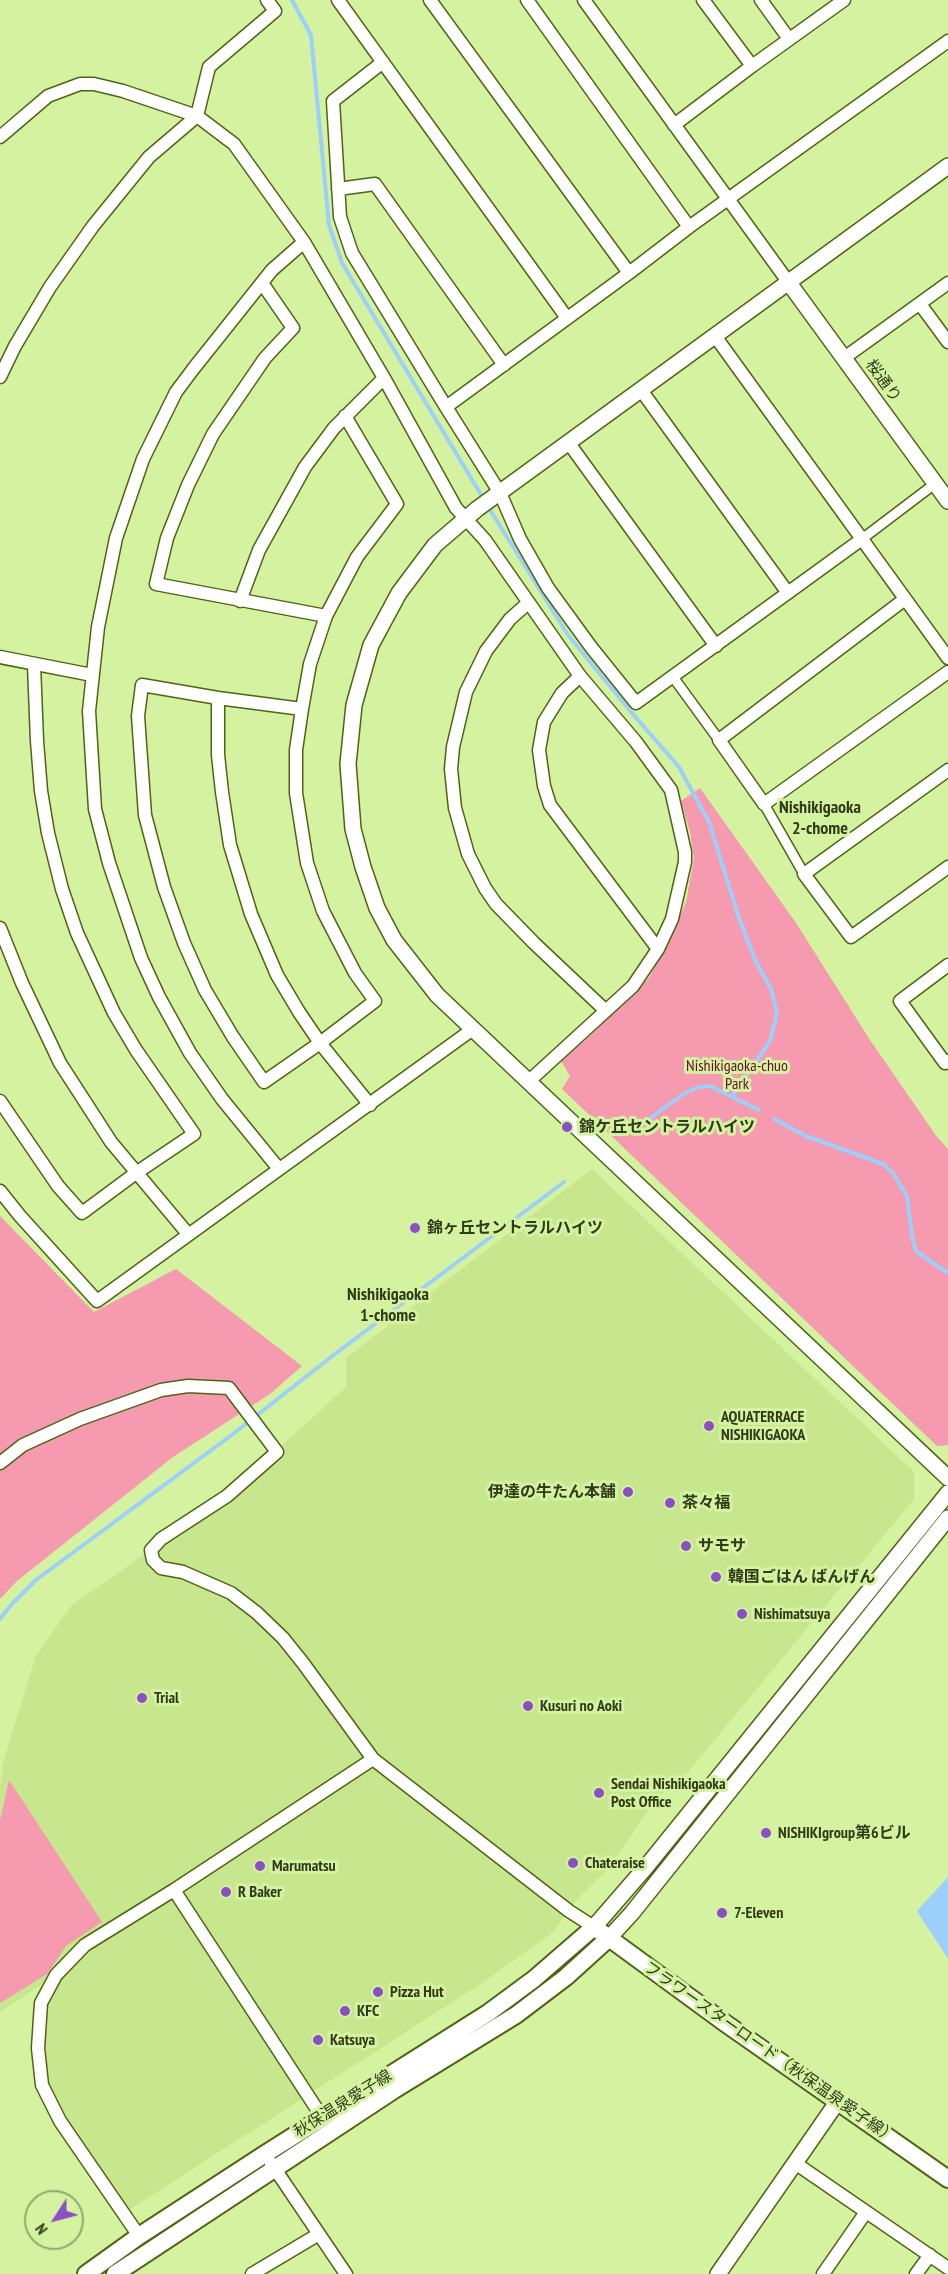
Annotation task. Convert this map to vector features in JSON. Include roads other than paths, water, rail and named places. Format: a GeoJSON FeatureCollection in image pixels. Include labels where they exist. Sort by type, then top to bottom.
{"type":"FeatureCollection","features":[{"type":"Feature","properties":{"kind":"main road","name":"フラワースターロード（秋保温泉愛子線）"},"geometry":{"type":"LineString","coordinates":[[594,1927],[948,2178]]}},
{"type":"Feature","properties":{"kind":"main road","name":"秋保温泉愛子線"},"geometry":{"type":"LineString","coordinates":[[87,2274],[139,2236],[488,2013],[534,1979],[594,1927]]}},
{"type":"Feature","properties":{"kind":"main road","name":"秋保温泉愛子線"},"geometry":{"type":"LineString","coordinates":[[115,2274],[394,2090],[516,2015],[566,1977],[609,1938]]}},
{"type":"Feature","properties":{"kind":"street"},"geometry":{"type":"LineString","coordinates":[[0,377],[15,346],[50,287],[93,226],[149,157],[197,116],[209,67],[275,11],[267,0]]}},
{"type":"Feature","properties":{"kind":"street"},"geometry":{"type":"LineString","coordinates":[[338,0],[567,318]]}},
{"type":"Feature","properties":{"kind":"street"},"geometry":{"type":"LineString","coordinates":[[430,0],[629,273]]}},
{"type":"Feature","properties":{"kind":"street"},"geometry":{"type":"LineString","coordinates":[[527,0],[689,227]]}},
{"type":"Feature","properties":{"kind":"street"},"geometry":{"type":"LineString","coordinates":[[584,0],[789,283]]}},
{"type":"Feature","properties":{"kind":"street"},"geometry":{"type":"LineString","coordinates":[[703,0],[752,66]]}},
{"type":"Feature","properties":{"kind":"street"},"geometry":{"type":"LineString","coordinates":[[761,0],[789,39]]}},
{"type":"Feature","properties":{"kind":"street"},"geometry":{"type":"LineString","coordinates":[[674,125],[844,0]]}},
{"type":"Feature","properties":{"kind":"street"},"geometry":{"type":"LineString","coordinates":[[446,407],[689,227],[948,41]]}},
{"type":"Feature","properties":{"kind":"street"},"geometry":{"type":"LineString","coordinates":[[383,62],[333,101],[340,217],[352,253],[446,407],[483,505],[484,540],[580,676],[636,742],[671,790],[685,852],[685,862],[672,919],[657,950],[633,986],[528,1082]]}},
{"type":"Feature","properties":{"kind":"street"},"geometry":{"type":"LineString","coordinates":[[0,137],[48,96],[80,84],[94,84],[123,91],[197,116],[234,144],[304,242],[384,378],[456,508],[483,505],[520,539],[548,588],[636,703],[717,646],[928,489]]}},
{"type":"Feature","properties":{"kind":"street"},"geometry":{"type":"LineString","coordinates":[[948,166],[568,442],[483,505],[435,545],[416,568],[384,619],[371,645],[354,705],[348,764],[353,829],[377,908],[394,940],[437,995],[948,1478]]}},
{"type":"Feature","properties":{"kind":"street"},"geometry":{"type":"LineString","coordinates":[[338,189],[375,184],[504,364]]}},
{"type":"Feature","properties":{"kind":"street"},"geometry":{"type":"LineString","coordinates":[[279,1169],[222,1099],[190,1053],[159,997],[131,931],[109,864],[95,810],[89,711],[98,627],[116,538],[143,459],[176,392],[272,270],[304,242]]}},
{"type":"Feature","properties":{"kind":"street"},"geometry":{"type":"LineString","coordinates":[[262,283],[293,328],[265,358],[213,434],[188,485],[171,528],[156,584],[326,616]]}},
{"type":"Feature","properties":{"kind":"street","name":"桜通り"},"geometry":{"type":"LineString","coordinates":[[789,283],[948,501]]}},
{"type":"Feature","properties":{"kind":"street"},"geometry":{"type":"LineString","coordinates":[[844,358],[948,283]]}},
{"type":"Feature","properties":{"kind":"street"},"geometry":{"type":"LineString","coordinates":[[920,304],[948,342]]}},
{"type":"Feature","properties":{"kind":"street"},"geometry":{"type":"LineString","coordinates":[[715,336],[948,658]]}},
{"type":"Feature","properties":{"kind":"street"},"geometry":{"type":"LineString","coordinates":[[240,601],[259,550],[305,467],[345,416],[384,378]]}},
{"type":"Feature","properties":{"kind":"street"},"geometry":{"type":"LineString","coordinates":[[641,390],[788,593]]}},
{"type":"Feature","properties":{"kind":"street"},"geometry":{"type":"LineString","coordinates":[[302,709],[142,685],[138,716],[145,815],[164,887],[205,990],[233,1037],[264,1082],[375,1001],[355,973],[323,910],[307,862],[296,793],[296,750],[302,709],[310,664],[326,616],[357,557],[397,504],[345,416]]}},
{"type":"Feature","properties":{"kind":"street"},"geometry":{"type":"LineString","coordinates":[[568,442],[717,646]]}},
{"type":"Feature","properties":{"kind":"street"},"geometry":{"type":"LineString","coordinates":[[719,740],[905,599]]}},
{"type":"Feature","properties":{"kind":"street"},"geometry":{"type":"LineString","coordinates":[[528,603],[510,619],[486,651],[466,692],[453,747],[451,768],[455,808],[468,854],[496,904],[606,1011]]}},
{"type":"Feature","properties":{"kind":"street"},"geometry":{"type":"LineString","coordinates":[[0,657],[92,675]]}},
{"type":"Feature","properties":{"kind":"street"},"geometry":{"type":"LineString","coordinates":[[0,1101],[58,1186],[82,1213],[194,1134],[136,1050],[114,1013],[77,933],[62,889],[48,833],[41,791],[34,665]]}},
{"type":"Feature","properties":{"kind":"street"},"geometry":{"type":"LineString","coordinates":[[764,804],[948,672]]}},
{"type":"Feature","properties":{"kind":"street"},"geometry":{"type":"LineString","coordinates":[[580,676],[562,693],[544,722],[539,750],[544,786],[550,806],[657,950]]}},
{"type":"Feature","properties":{"kind":"street"},"geometry":{"type":"LineString","coordinates":[[673,677],[764,804],[804,874],[851,937],[948,867]]}},
{"type":"Feature","properties":{"kind":"street"},"geometry":{"type":"LineString","coordinates":[[218,698],[218,755],[230,845],[264,948],[277,975],[320,1043],[370,1105]]}},
{"type":"Feature","properties":{"kind":"street"},"geometry":{"type":"LineString","coordinates":[[804,874],[948,770]]}},
{"type":"Feature","properties":{"kind":"street"},"geometry":{"type":"LineString","coordinates":[[0,928],[22,983],[60,1063],[111,1142],[188,1233]]}},
{"type":"Feature","properties":{"kind":"street"},"geometry":{"type":"LineString","coordinates":[[948,965],[900,1001],[945,1064],[948,1061]]}},
{"type":"Feature","properties":{"kind":"street"},"geometry":{"type":"LineString","coordinates":[[0,1191],[97,1301],[473,1029]]}},
{"type":"Feature","properties":{"kind":"street"},"geometry":{"type":"LineString","coordinates":[[0,1463],[23,1445],[80,1419],[169,1388],[188,1386],[229,1388],[277,1452],[227,1496],[161,1539],[151,1550],[153,1560],[161,1568],[183,1572],[231,1593],[257,1613],[283,1638],[303,1663],[373,1759],[569,1911],[594,1927],[646,1867],[948,1493]]}},
{"type":"Feature","properties":{"kind":"street"},"geometry":{"type":"LineString","coordinates":[[609,1938],[632,1913],[948,1518]]}},
{"type":"Feature","properties":{"kind":"street"},"geometry":{"type":"LineString","coordinates":[[139,2236],[60,2121],[42,2085],[38,2048],[41,2003],[56,1975],[85,1945],[174,1890],[373,1759]]}},
{"type":"Feature","properties":{"kind":"street"},"geometry":{"type":"LineString","coordinates":[[174,1890],[322,2117]]}},
{"type":"Feature","properties":{"kind":"street"},"geometry":{"type":"LineString","coordinates":[[718,2274],[838,2101]]}},
{"type":"Feature","properties":{"kind":"street"},"geometry":{"type":"LineString","coordinates":[[265,2154],[346,2274]]}},
{"type":"Feature","properties":{"kind":"street"},"geometry":{"type":"LineString","coordinates":[[795,2163],[948,2268]]}},
{"type":"Feature","properties":{"kind":"street"},"geometry":{"type":"LineString","coordinates":[[823,2274],[866,2212]]}},
{"type":"Feature","properties":{"kind":"street"},"geometry":{"type":"LineString","coordinates":[[252,2274],[318,2234]]}},
{"type":"Feature","properties":{"kind":"street"},"geometry":{"type":"LineString","coordinates":[[916,2274],[930,2255]]}},
{"type":"Feature","properties":{"kind":"water"},"geometry":{"type":"Polygon","coordinates":[[[948,1877],[948,1959],[917,1911],[948,1877]]]}},
{"type":"Feature","properties":{"kind":"waterway"},"geometry":{"type":"LineString","coordinates":[[292,0],[311,35],[329,225],[342,263],[483,498]]}},
{"type":"Feature","properties":{"kind":"waterway"},"geometry":{"type":"LineString","coordinates":[[487,505],[568,635],[679,767],[709,822],[739,918],[756,962],[771,989],[777,1013],[770,1041],[733,1095]]}},
{"type":"Feature","properties":{"kind":"waterway"},"geometry":{"type":"LineString","coordinates":[[645,1122],[685,1093],[699,1087],[710,1086],[759,1110]]}},
{"type":"Feature","properties":{"kind":"waterway"},"geometry":{"type":"LineString","coordinates":[[774,1119],[806,1136],[883,1164],[893,1173],[907,1196],[916,1251],[948,1273]]}},
{"type":"Feature","properties":{"kind":"waterway"},"geometry":{"type":"LineString","coordinates":[[0,1619],[36,1580],[233,1434],[335,1354],[564,1182]]}},
{"type":"Feature","properties":{"kind":"place","name":"錦ケ丘セントラルハイツ"},"geometry":{"type":"Point","coordinates":[567,1127]}},
{"type":"Feature","properties":{"kind":"place","name":"錦ヶ丘セントラルハイツ"},"geometry":{"type":"Point","coordinates":[415,1228]}},
{"type":"Feature","properties":{"kind":"place","name":"AQUATERRACE NISHIKIGAOKA"},"geometry":{"type":"Point","coordinates":[709,1426]}},
{"type":"Feature","properties":{"kind":"place","name":"伊達の牛たん本舗"},"geometry":{"type":"Point","coordinates":[628,1492]}},
{"type":"Feature","properties":{"kind":"place","name":"茶々福"},"geometry":{"type":"Point","coordinates":[670,1503]}},
{"type":"Feature","properties":{"kind":"place","name":"サモサ"},"geometry":{"type":"Point","coordinates":[686,1546]}},
{"type":"Feature","properties":{"kind":"place","name":"韓国ごはん ばんげん"},"geometry":{"type":"Point","coordinates":[716,1577]}},
{"type":"Feature","properties":{"kind":"place","name":"Nishimatsuya"},"geometry":{"type":"Point","coordinates":[742,1614]}},
{"type":"Feature","properties":{"kind":"place","name":"Trial"},"geometry":{"type":"Point","coordinates":[142,1698]}},
{"type":"Feature","properties":{"kind":"place","name":"Kusuri no Aoki"},"geometry":{"type":"Point","coordinates":[528,1706]}},
{"type":"Feature","properties":{"kind":"place","name":"Sendai Nishikigaoka Post Office"},"geometry":{"type":"Point","coordinates":[599,1793]}},
{"type":"Feature","properties":{"kind":"place","name":"NISHIKIgroup第6ビル"},"geometry":{"type":"Point","coordinates":[766,1833]}},
{"type":"Feature","properties":{"kind":"place","name":"Chateraise"},"geometry":{"type":"Point","coordinates":[573,1863]}},
{"type":"Feature","properties":{"kind":"place","name":"Marumatsu"},"geometry":{"type":"Point","coordinates":[260,1866]}},
{"type":"Feature","properties":{"kind":"place","name":"R Baker"},"geometry":{"type":"Point","coordinates":[226,1892]}},
{"type":"Feature","properties":{"kind":"place","name":"7-Eleven"},"geometry":{"type":"Point","coordinates":[722,1913]}},
{"type":"Feature","properties":{"kind":"place","name":"Pizza Hut"},"geometry":{"type":"Point","coordinates":[378,1992]}},
{"type":"Feature","properties":{"kind":"place","name":"KFC"},"geometry":{"type":"Point","coordinates":[345,2011]}},
{"type":"Feature","properties":{"kind":"place","name":"Katsuya"},"geometry":{"type":"Point","coordinates":[318,2040]}},
{"type":"Feature","properties":{"kind":"district","name":"Nishikigaoka 2-chome"},"geometry":{"type":"Point","coordinates":[820,818]}},
{"type":"Feature","properties":{"kind":"district","name":"Nishikigaoka 1-chome"},"geometry":{"type":"Point","coordinates":[388,1305]}},
{"type":"Feature","properties":{"kind":"park label","name":"Nishikigaoka-chuo Park"},"geometry":{"type":"Point","coordinates":[737,1075]}}]}
